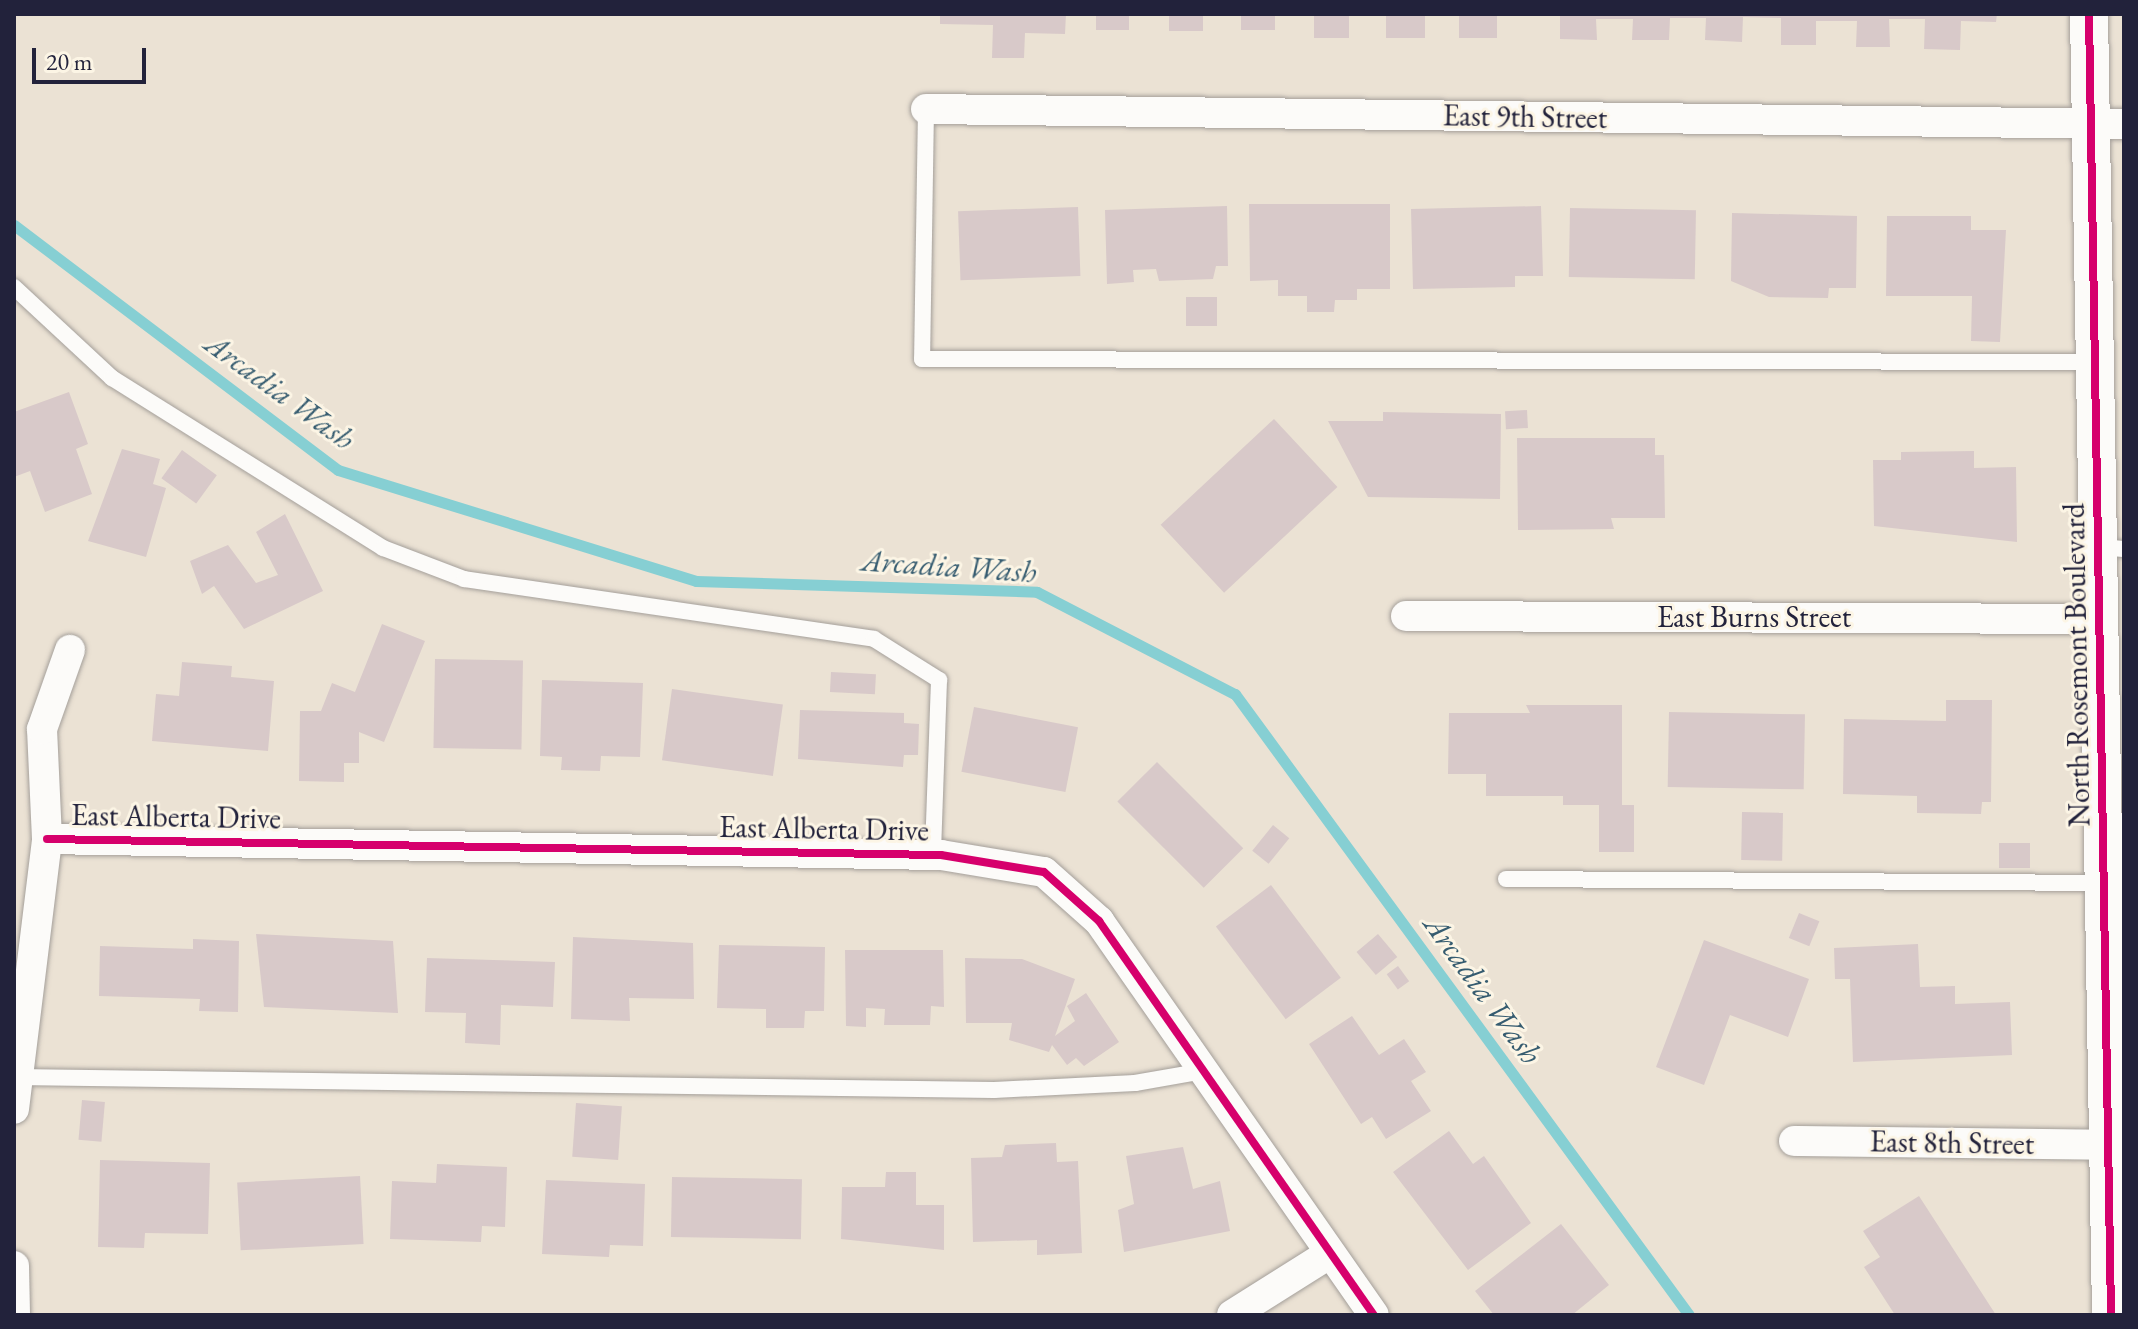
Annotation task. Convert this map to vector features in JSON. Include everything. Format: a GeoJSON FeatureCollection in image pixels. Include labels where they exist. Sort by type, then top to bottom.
{"type":"FeatureCollection","features":[{"type":"Feature","properties":{"kind":"street","name":"North Rosemont Boulevard"},"geometry":{"type":"LineString","coordinates":[[2089,14],[2107,124],[2098,361],[2112,548],[2103,883],[2116,1101],[2109,1145],[2111,1315]]}},
{"type":"Feature","properties":{"kind":"street","name":"East 9th Street"},"geometry":{"type":"LineString","coordinates":[[926,109],[2107,124]]}},
{"type":"Feature","properties":{"kind":"street","name":"East Burns Street"},"geometry":{"type":"LineString","coordinates":[[1406,616],[2110,641]]}},
{"type":"Feature","properties":{"kind":"street"},"geometry":{"type":"LineString","coordinates":[[14,1109],[22,966],[47,839],[42,729],[70,650]]}},
{"type":"Feature","properties":{"kind":"street","name":"East Alberta Drive"},"geometry":{"type":"LineString","coordinates":[[47,839],[933,855],[1044,872],[1099,921],[1374,1315]]}},
{"type":"Feature","properties":{"kind":"street","name":"East 8th Street"},"geometry":{"type":"LineString","coordinates":[[1794,1141],[2109,1145]]}},
{"type":"Feature","properties":{"kind":"street"},"geometry":{"type":"LineString","coordinates":[[1232,1315],[1329,1254]]}},
{"type":"Feature","properties":{"kind":"street"},"geometry":{"type":"LineString","coordinates":[[14,1266],[15,1315]]}},
{"type":"Feature","properties":{"kind":"lane"},"geometry":{"type":"LineString","coordinates":[[926,109],[922,359],[2098,361]]}},
{"type":"Feature","properties":{"kind":"lane"},"geometry":{"type":"LineString","coordinates":[[14,287],[112,378],[383,548],[464,579],[874,639],[939,680],[933,855]]}},
{"type":"Feature","properties":{"kind":"lane"},"geometry":{"type":"LineString","coordinates":[[1506,879],[2103,883]]}},
{"type":"Feature","properties":{"kind":"lane"},"geometry":{"type":"LineString","coordinates":[[15,1077],[994,1090],[1135,1083],[1203,1071]]}},
{"type":"Feature","properties":{"kind":"building"},"geometry":{"type":"Polygon","coordinates":[[[940,14],[1066,14],[1065,34],[1025,33],[1024,58],[992,58],[993,25],[940,24],[940,14]]]}},
{"type":"Feature","properties":{"kind":"building"},"geometry":{"type":"Polygon","coordinates":[[[1096,14],[1129,14],[1129,30],[1096,30],[1096,14]]]}},
{"type":"Feature","properties":{"kind":"building"},"geometry":{"type":"Polygon","coordinates":[[[1169,14],[1203,14],[1203,31],[1169,31],[1169,14]]]}},
{"type":"Feature","properties":{"kind":"building"},"geometry":{"type":"Polygon","coordinates":[[[1241,14],[1275,14],[1275,30],[1241,30],[1241,14]]]}},
{"type":"Feature","properties":{"kind":"building"},"geometry":{"type":"Polygon","coordinates":[[[1314,14],[1349,14],[1349,38],[1314,38],[1314,14]]]}},
{"type":"Feature","properties":{"kind":"building"},"geometry":{"type":"Polygon","coordinates":[[[1386,14],[1425,14],[1425,38],[1386,38],[1386,14]]]}},
{"type":"Feature","properties":{"kind":"building"},"geometry":{"type":"Polygon","coordinates":[[[1459,14],[1497,14],[1497,38],[1459,38],[1459,14]]]}},
{"type":"Feature","properties":{"kind":"building"},"geometry":{"type":"Polygon","coordinates":[[[1560,14],[1997,14],[1996,22],[1961,21],[1960,50],[1924,49],[1925,19],[1889,19],[1890,47],[1856,47],[1857,21],[1816,21],[1816,45],[1781,45],[1781,18],[1743,17],[1742,42],[1705,40],[1706,18],[1670,18],[1669,40],[1632,40],[1633,19],[1596,19],[1597,40],[1560,39],[1560,14]]]}},
{"type":"Feature","properties":{"kind":"building"},"geometry":{"type":"Polygon","coordinates":[[[1249,204],[1390,204],[1390,289],[1357,289],[1357,300],[1335,300],[1334,312],[1307,312],[1307,296],[1278,296],[1278,280],[1250,281],[1249,204]]]}},
{"type":"Feature","properties":{"kind":"building"},"geometry":{"type":"Polygon","coordinates":[[[1227,206],[1228,266],[1216,266],[1213,279],[1159,281],[1156,269],[1133,270],[1134,282],[1107,284],[1105,210],[1227,206]]]}},
{"type":"Feature","properties":{"kind":"building"},"geometry":{"type":"Polygon","coordinates":[[[1541,206],[1543,276],[1515,276],[1515,287],[1413,289],[1411,209],[1541,206]]]}},
{"type":"Feature","properties":{"kind":"building"},"geometry":{"type":"Polygon","coordinates":[[[1078,207],[1080,276],[960,280],[958,211],[1078,207]]]}},
{"type":"Feature","properties":{"kind":"building"},"geometry":{"type":"Polygon","coordinates":[[[1570,208],[1696,210],[1695,279],[1569,277],[1570,208]]]}},
{"type":"Feature","properties":{"kind":"building"},"geometry":{"type":"Polygon","coordinates":[[[1732,213],[1857,216],[1856,288],[1829,288],[1828,298],[1769,297],[1731,281],[1732,213]]]}},
{"type":"Feature","properties":{"kind":"building"},"geometry":{"type":"Polygon","coordinates":[[[1887,216],[1971,216],[1971,230],[2006,230],[2000,342],[1971,341],[1972,296],[1886,296],[1887,216]]]}},
{"type":"Feature","properties":{"kind":"building"},"geometry":{"type":"Polygon","coordinates":[[[1186,297],[1217,297],[1217,326],[1186,326],[1186,297]]]}},
{"type":"Feature","properties":{"kind":"building"},"geometry":{"type":"Polygon","coordinates":[[[69,392],[88,444],[76,449],[92,494],[45,512],[30,471],[14,477],[14,412],[69,392]]]}},
{"type":"Feature","properties":{"kind":"building"},"geometry":{"type":"Polygon","coordinates":[[[1527,410],[1528,428],[1506,429],[1505,411],[1527,410]]]}},
{"type":"Feature","properties":{"kind":"building"},"geometry":{"type":"Polygon","coordinates":[[[1383,412],[1501,414],[1500,499],[1368,497],[1328,421],[1383,421],[1383,412]]]}},
{"type":"Feature","properties":{"kind":"building"},"geometry":{"type":"Polygon","coordinates":[[[1274,419],[1337,487],[1224,593],[1161,525],[1274,419]]]}},
{"type":"Feature","properties":{"kind":"building"},"geometry":{"type":"Polygon","coordinates":[[[1517,438],[1655,438],[1655,455],[1664,455],[1665,518],[1611,518],[1614,529],[1518,530],[1517,438]]]}},
{"type":"Feature","properties":{"kind":"building"},"geometry":{"type":"Polygon","coordinates":[[[122,449],[160,459],[153,484],[166,488],[146,557],[88,541],[122,449]]]}},
{"type":"Feature","properties":{"kind":"building"},"geometry":{"type":"Polygon","coordinates":[[[182,450],[217,475],[196,504],[161,478],[182,450]]]}},
{"type":"Feature","properties":{"kind":"building"},"geometry":{"type":"Polygon","coordinates":[[[1974,451],[1974,468],[2016,467],[2017,542],[1874,526],[1873,460],[1901,460],[1901,452],[1974,451]]]}},
{"type":"Feature","properties":{"kind":"building"},"geometry":{"type":"Polygon","coordinates":[[[285,514],[323,591],[244,629],[214,586],[202,594],[190,561],[228,545],[256,583],[278,575],[256,532],[285,514]]]}},
{"type":"Feature","properties":{"kind":"building"},"geometry":{"type":"Polygon","coordinates":[[[382,624],[425,641],[384,742],[359,732],[359,763],[344,763],[344,782],[299,781],[300,711],[321,711],[332,683],[355,692],[382,624]]]}},
{"type":"Feature","properties":{"kind":"building"},"geometry":{"type":"Polygon","coordinates":[[[435,659],[523,661],[521,750],[433,748],[435,659]]]}},
{"type":"Feature","properties":{"kind":"building"},"geometry":{"type":"Polygon","coordinates":[[[182,662],[232,666],[231,677],[274,681],[268,751],[152,741],[156,694],[179,696],[182,662]]]}},
{"type":"Feature","properties":{"kind":"building"},"geometry":{"type":"Polygon","coordinates":[[[831,672],[876,674],[875,694],[830,692],[831,672]]]}},
{"type":"Feature","properties":{"kind":"building"},"geometry":{"type":"Polygon","coordinates":[[[542,680],[643,683],[640,757],[601,756],[600,771],[561,770],[562,757],[540,756],[542,680]]]}},
{"type":"Feature","properties":{"kind":"building"},"geometry":{"type":"Polygon","coordinates":[[[672,689],[783,705],[773,776],[662,760],[672,689]]]}},
{"type":"Feature","properties":{"kind":"building"},"geometry":{"type":"Polygon","coordinates":[[[1946,700],[1992,700],[1991,802],[1982,802],[1981,814],[1917,813],[1917,796],[1843,794],[1844,719],[1946,721],[1946,700]]]}},
{"type":"Feature","properties":{"kind":"building"},"geometry":{"type":"Polygon","coordinates":[[[1526,705],[1622,705],[1622,805],[1634,805],[1634,852],[1599,852],[1599,805],[1563,805],[1563,796],[1486,796],[1486,774],[1448,774],[1449,713],[1530,713],[1526,705]]]}},
{"type":"Feature","properties":{"kind":"building"},"geometry":{"type":"Polygon","coordinates":[[[974,707],[1078,727],[1065,792],[961,772],[974,707]]]}},
{"type":"Feature","properties":{"kind":"building"},"geometry":{"type":"Polygon","coordinates":[[[800,710],[904,713],[904,723],[919,724],[918,755],[904,755],[903,767],[798,759],[800,710]]]}},
{"type":"Feature","properties":{"kind":"building"},"geometry":{"type":"Polygon","coordinates":[[[1669,712],[1805,714],[1804,789],[1668,787],[1669,712]]]}},
{"type":"Feature","properties":{"kind":"building"},"geometry":{"type":"Polygon","coordinates":[[[1157,762],[1243,848],[1204,888],[1117,802],[1157,762]]]}},
{"type":"Feature","properties":{"kind":"building"},"geometry":{"type":"Polygon","coordinates":[[[1742,812],[1783,813],[1782,861],[1741,860],[1742,812]]]}},
{"type":"Feature","properties":{"kind":"building"},"geometry":{"type":"Polygon","coordinates":[[[1273,825],[1289,838],[1269,864],[1252,851],[1273,825]]]}},
{"type":"Feature","properties":{"kind":"building"},"geometry":{"type":"Polygon","coordinates":[[[1999,843],[2030,843],[2030,868],[1999,868],[1999,843]]]}},
{"type":"Feature","properties":{"kind":"building"},"geometry":{"type":"Polygon","coordinates":[[[1271,885],[1341,978],[1286,1019],[1216,927],[1271,885]]]}},
{"type":"Feature","properties":{"kind":"building"},"geometry":{"type":"Polygon","coordinates":[[[1799,913],[1819,921],[1809,946],[1789,938],[1799,913]]]}},
{"type":"Feature","properties":{"kind":"building"},"geometry":{"type":"Polygon","coordinates":[[[256,934],[393,941],[398,1013],[264,1007],[256,934]]]}},
{"type":"Feature","properties":{"kind":"building"},"geometry":{"type":"Polygon","coordinates":[[[1378,934],[1397,957],[1376,975],[1357,952],[1378,934]]]}},
{"type":"Feature","properties":{"kind":"building"},"geometry":{"type":"Polygon","coordinates":[[[573,937],[693,943],[694,999],[629,998],[630,1021],[571,1019],[573,937]]]}},
{"type":"Feature","properties":{"kind":"building"},"geometry":{"type":"Polygon","coordinates":[[[193,939],[239,941],[238,1012],[199,1011],[200,999],[99,996],[100,946],[193,949],[193,939]]]}},
{"type":"Feature","properties":{"kind":"building"},"geometry":{"type":"Polygon","coordinates":[[[1704,940],[1809,979],[1788,1037],[1730,1015],[1704,1085],[1656,1067],[1704,940]]]}},
{"type":"Feature","properties":{"kind":"building"},"geometry":{"type":"Polygon","coordinates":[[[1918,944],[1920,987],[1955,986],[1955,1004],[2010,1002],[2012,1055],[1853,1062],[1850,979],[1835,979],[1834,948],[1918,944]]]}},
{"type":"Feature","properties":{"kind":"building"},"geometry":{"type":"Polygon","coordinates":[[[719,945],[825,947],[824,1011],[805,1011],[804,1028],[766,1028],[766,1009],[717,1008],[719,945]]]}},
{"type":"Feature","properties":{"kind":"building"},"geometry":{"type":"Polygon","coordinates":[[[845,950],[943,950],[944,1007],[931,1006],[930,1025],[884,1025],[885,1009],[866,1008],[866,1027],[846,1026],[845,950]]]}},
{"type":"Feature","properties":{"kind":"building"},"geometry":{"type":"Polygon","coordinates":[[[427,958],[555,962],[553,1007],[501,1005],[500,1045],[465,1043],[466,1013],[425,1012],[427,958]]]}},
{"type":"Feature","properties":{"kind":"building"},"geometry":{"type":"Polygon","coordinates":[[[965,958],[1022,959],[1075,979],[1055,1036],[1075,1021],[1067,1006],[1086,993],[1119,1042],[1084,1066],[1076,1058],[1067,1065],[1052,1045],[1049,1052],[1009,1040],[1012,1023],[966,1023],[965,958]]]}},
{"type":"Feature","properties":{"kind":"building"},"geometry":{"type":"Polygon","coordinates":[[[1398,966],[1409,981],[1398,990],[1387,974],[1398,966]]]}},
{"type":"Feature","properties":{"kind":"building"},"geometry":{"type":"Polygon","coordinates":[[[1352,1016],[1379,1055],[1404,1039],[1426,1072],[1411,1081],[1431,1111],[1386,1139],[1372,1117],[1361,1124],[1309,1044],[1352,1016]]]}},
{"type":"Feature","properties":{"kind":"building"},"geometry":{"type":"Polygon","coordinates":[[[82,1100],[105,1102],[101,1142],[79,1140],[82,1100]]]}},
{"type":"Feature","properties":{"kind":"building"},"geometry":{"type":"Polygon","coordinates":[[[576,1103],[622,1106],[618,1160],[572,1157],[576,1103]]]}},
{"type":"Feature","properties":{"kind":"building"},"geometry":{"type":"Polygon","coordinates":[[[1449,1131],[1473,1164],[1484,1156],[1531,1223],[1468,1270],[1393,1172],[1449,1131]]]}},
{"type":"Feature","properties":{"kind":"building"},"geometry":{"type":"Polygon","coordinates":[[[1056,1143],[1057,1162],[1078,1161],[1082,1253],[1037,1255],[1037,1240],[973,1242],[971,1158],[1002,1157],[1005,1145],[1056,1143]]]}},
{"type":"Feature","properties":{"kind":"building"},"geometry":{"type":"Polygon","coordinates":[[[1183,1147],[1193,1189],[1220,1181],[1230,1231],[1124,1252],[1118,1210],[1134,1204],[1126,1156],[1183,1147]]]}},
{"type":"Feature","properties":{"kind":"building"},"geometry":{"type":"Polygon","coordinates":[[[100,1160],[210,1163],[208,1234],[145,1233],[144,1248],[98,1247],[100,1160]]]}},
{"type":"Feature","properties":{"kind":"building"},"geometry":{"type":"Polygon","coordinates":[[[437,1164],[507,1167],[505,1227],[482,1226],[481,1242],[390,1239],[392,1181],[436,1183],[437,1164]]]}},
{"type":"Feature","properties":{"kind":"building"},"geometry":{"type":"Polygon","coordinates":[[[886,1172],[916,1172],[916,1205],[944,1205],[944,1250],[841,1239],[842,1187],[885,1187],[886,1172]]]}},
{"type":"Feature","properties":{"kind":"building"},"geometry":{"type":"Polygon","coordinates":[[[360,1176],[364,1244],[241,1250],[237,1182],[360,1176]]]}},
{"type":"Feature","properties":{"kind":"building"},"geometry":{"type":"Polygon","coordinates":[[[672,1177],[802,1179],[801,1239],[671,1237],[672,1177]]]}},
{"type":"Feature","properties":{"kind":"building"},"geometry":{"type":"Polygon","coordinates":[[[546,1180],[645,1184],[643,1246],[610,1245],[609,1257],[542,1254],[546,1180]]]}},
{"type":"Feature","properties":{"kind":"building"},"geometry":{"type":"Polygon","coordinates":[[[1919,1196],[1996,1315],[1895,1315],[1864,1267],[1880,1257],[1863,1231],[1919,1196]]]}},
{"type":"Feature","properties":{"kind":"building"},"geometry":{"type":"Polygon","coordinates":[[[1561,1224],[1609,1285],[1572,1315],[1494,1315],[1475,1291],[1561,1224]]]}},
{"type":"Feature","properties":{"kind":"waterway","name":"Arcadia Wash"},"geometry":{"type":"LineString","coordinates":[[14,225],[338,470],[696,581],[1037,592],[1235,694],[1689,1315]]}},
{"type":"Feature","properties":{"kind":"cycle path"},"geometry":{"type":"LineString","coordinates":[[2089,14],[2111,1315]]}},
{"type":"Feature","properties":{"kind":"cycle path"},"geometry":{"type":"LineString","coordinates":[[47,839],[941,855],[1044,872],[1099,921],[1374,1315]]}}]}
